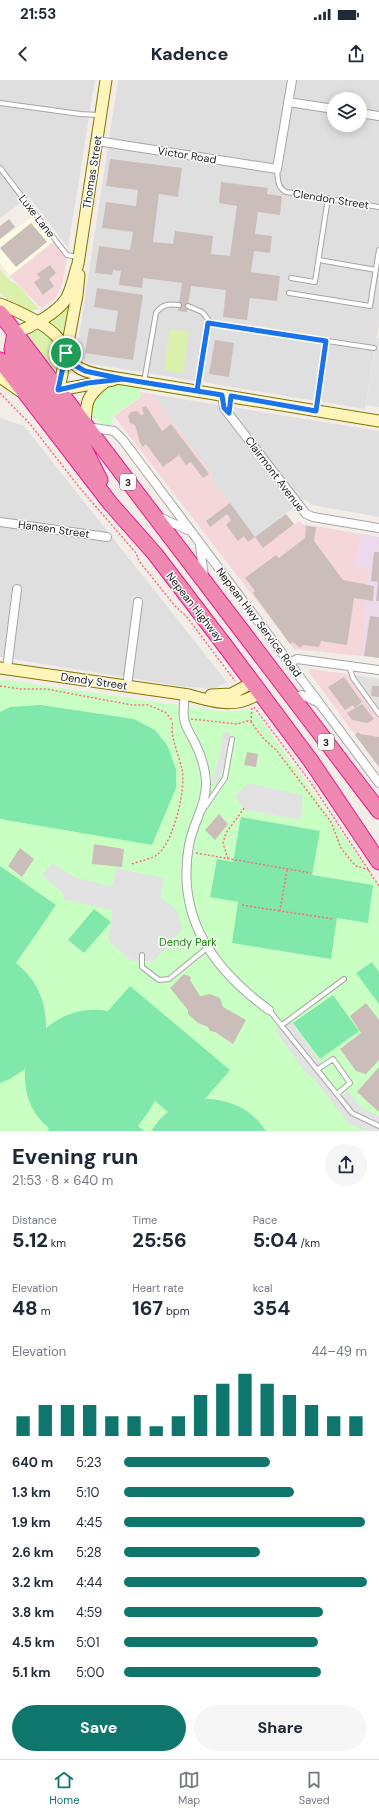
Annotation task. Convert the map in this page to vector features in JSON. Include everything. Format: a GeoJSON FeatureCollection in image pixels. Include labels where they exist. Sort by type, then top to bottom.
{"type":"FeatureCollection","features":[{"type":"Feature","properties":{"kind":"highway","name":"Nepean Highway"},"geometry":{"type":"LineString","coordinates":[[0,313],[58,390],[81,429],[152,514],[379,811]]}},
{"type":"Feature","properties":{"kind":"highway"},"geometry":{"type":"LineString","coordinates":[[0,338],[15,333],[13,353],[42,393],[81,429],[89,456],[108,501]]}},
{"type":"Feature","properties":{"kind":"highway","name":"Nepean Highway"},"geometry":{"type":"LineString","coordinates":[[0,360],[26,396],[108,501],[155,554],[311,761],[373,867]]}},
{"type":"Feature","properties":{"kind":"highway"},"geometry":{"type":"LineString","coordinates":[[26,396],[58,390]]}},
{"type":"Feature","properties":{"kind":"highway"},"geometry":{"type":"LineString","coordinates":[[226,647],[234,639],[238,627]]}},
{"type":"Feature","properties":{"kind":"highway"},"geometry":{"type":"LineString","coordinates":[[256,688],[273,673]]}},
{"type":"Feature","properties":{"kind":"highway"},"geometry":{"type":"LineString","coordinates":[[287,730],[284,720],[284,710],[286,702],[292,698]]}},
{"type":"Feature","properties":{"kind":"street","name":"Thomas Street"},"geometry":{"type":"LineString","coordinates":[[58,390],[77,295],[79,261],[106,80]]}},
{"type":"Feature","properties":{"kind":"street"},"geometry":{"type":"LineString","coordinates":[[278,169],[292,80]]}},
{"type":"Feature","properties":{"kind":"street"},"geometry":{"type":"LineString","coordinates":[[288,102],[327,108]]}},
{"type":"Feature","properties":{"kind":"street"},"geometry":{"type":"LineString","coordinates":[[367,114],[379,116]]}},
{"type":"Feature","properties":{"kind":"street","name":"Victor Road"},"geometry":{"type":"LineString","coordinates":[[97,141],[278,169]]}},
{"type":"Feature","properties":{"kind":"street","name":"Thomas Street"},"geometry":{"type":"LineString","coordinates":[[15,333],[37,323],[64,301],[69,293],[79,261]]}},
{"type":"Feature","properties":{"kind":"street"},"geometry":{"type":"LineString","coordinates":[[0,304],[37,323],[54,334],[73,363],[81,370],[123,379],[379,421]]}},
{"type":"Feature","properties":{"kind":"street"},"geometry":{"type":"LineString","coordinates":[[0,377],[26,396]]}},
{"type":"Feature","properties":{"kind":"street"},"geometry":{"type":"LineString","coordinates":[[58,390],[107,380],[123,379]]}},
{"type":"Feature","properties":{"kind":"street"},"geometry":{"type":"LineString","coordinates":[[81,429],[89,396],[95,389],[107,380]]}},
{"type":"Feature","properties":{"kind":"street","name":"Clairmont Avenue"},"geometry":{"type":"LineString","coordinates":[[226,396],[229,413],[306,514],[313,517],[379,528]]}},
{"type":"Feature","properties":{"kind":"street","name":"Nepean Hwy Service Road"},"geometry":{"type":"LineString","coordinates":[[81,429],[112,431],[118,434],[379,783]]}},
{"type":"Feature","properties":{"kind":"street","name":"Nepean Hwy Service Road"},"geometry":{"type":"LineString","coordinates":[[152,514],[180,525],[196,537],[202,555],[205,583]]}},
{"type":"Feature","properties":{"kind":"street","name":"Hansen Street"},"geometry":{"type":"LineString","coordinates":[[0,522],[107,537]]}},
{"type":"Feature","properties":{"kind":"street"},"geometry":{"type":"LineString","coordinates":[[4,668],[17,589]]}},
{"type":"Feature","properties":{"kind":"street"},"geometry":{"type":"LineString","coordinates":[[127,686],[138,602]]}},
{"type":"Feature","properties":{"kind":"street"},"geometry":{"type":"LineString","coordinates":[[290,662],[297,659],[379,670]]}},
{"type":"Feature","properties":{"kind":"street","name":"Dendy Street"},"geometry":{"type":"LineString","coordinates":[[4,668],[187,694],[213,701],[230,703],[246,700],[256,688]]}},
{"type":"Feature","properties":{"kind":"street"},"geometry":{"type":"LineString","coordinates":[[187,694],[184,719],[201,755],[205,772],[204,802],[188,852],[187,879],[191,908],[207,948],[233,980],[269,1010]]}},
{"type":"Feature","properties":{"kind":"street","name":"Nepean Hwy Service Road"},"geometry":{"type":"LineString","coordinates":[[292,698],[297,695],[305,696],[321,704]]}},
{"type":"Feature","properties":{"kind":"lane"},"geometry":{"type":"LineString","coordinates":[[0,103],[80,114],[101,115]]}},
{"type":"Feature","properties":{"kind":"lane","name":"Luxe Lane"},"geometry":{"type":"LineString","coordinates":[[0,168],[67,255],[79,261]]}},
{"type":"Feature","properties":{"kind":"lane","name":"Clendon Street"},"geometry":{"type":"LineString","coordinates":[[278,169],[279,186],[283,191],[379,207]]}},
{"type":"Feature","properties":{"kind":"lane"},"geometry":{"type":"LineString","coordinates":[[291,278],[315,282],[328,198]]}},
{"type":"Feature","properties":{"kind":"lane"},"geometry":{"type":"LineString","coordinates":[[289,293],[370,306],[379,250]]}},
{"type":"Feature","properties":{"kind":"lane"},"geometry":{"type":"LineString","coordinates":[[318,260],[376,270]]}},
{"type":"Feature","properties":{"kind":"lane"},"geometry":{"type":"LineString","coordinates":[[144,382],[156,313],[159,308],[168,304],[179,305]]}},
{"type":"Feature","properties":{"kind":"lane"},"geometry":{"type":"LineString","coordinates":[[188,306],[206,314],[208,323],[197,391]]}},
{"type":"Feature","properties":{"kind":"lane"},"geometry":{"type":"LineString","coordinates":[[208,323],[374,348]]}},
{"type":"Feature","properties":{"kind":"lane"},"geometry":{"type":"LineString","coordinates":[[316,411],[326,341]]}},
{"type":"Feature","properties":{"kind":"lane"},"geometry":{"type":"LineString","coordinates":[[349,666],[353,678],[379,714]]}},
{"type":"Feature","properties":{"kind":"lane"},"geometry":{"type":"LineString","coordinates":[[199,817],[225,778],[232,739]]}},
{"type":"Feature","properties":{"kind":"lane"},"geometry":{"type":"LineString","coordinates":[[142,955],[142,967],[159,980],[169,979],[207,948]]}},
{"type":"Feature","properties":{"kind":"lane"},"geometry":{"type":"LineString","coordinates":[[282,1025],[344,979]]}},
{"type":"Feature","properties":{"kind":"lane"},"geometry":{"type":"LineString","coordinates":[[269,1010],[311,1063],[338,1093],[352,1113],[379,1126]]}},
{"type":"Feature","properties":{"kind":"lane"},"geometry":{"type":"LineString","coordinates":[[318,1069],[333,1059],[350,1083],[338,1093]]}},
{"type":"Feature","properties":{"kind":"path"},"geometry":{"type":"LineString","coordinates":[[0,394],[39,435],[79,487],[136,554],[139,561],[175,606],[186,617],[232,678]]}},
{"type":"Feature","properties":{"kind":"path"},"geometry":{"type":"LineString","coordinates":[[0,686],[21,689],[46,689],[132,705],[148,705],[165,712],[173,721]]}},
{"type":"Feature","properties":{"kind":"path"},"geometry":{"type":"LineString","coordinates":[[373,867],[356,866],[341,848],[331,822],[277,751],[263,738],[251,722],[253,708],[309,780],[373,867],[379,886]]}},
{"type":"Feature","properties":{"kind":"path"},"geometry":{"type":"LineString","coordinates":[[173,721],[184,719],[237,724],[247,721],[251,722]]}},
{"type":"Feature","properties":{"kind":"path"},"geometry":{"type":"LineString","coordinates":[[132,864],[157,854],[165,846],[177,811],[183,784],[181,765],[171,728],[173,721]]}},
{"type":"Feature","properties":{"kind":"path"},"geometry":{"type":"LineString","coordinates":[[228,859],[223,843],[226,833],[245,807]]}},
{"type":"Feature","properties":{"kind":"path"},"geometry":{"type":"LineString","coordinates":[[188,852],[310,873]]}},
{"type":"Feature","properties":{"kind":"path"},"geometry":{"type":"LineString","coordinates":[[280,911],[287,869]]}},
{"type":"Feature","properties":{"kind":"path"},"geometry":{"type":"LineString","coordinates":[[242,905],[334,919]]}},
{"type":"Feature","properties":{"kind":"shaded area"},"geometry":{"type":"Polygon","coordinates":[[[0,80],[95,80],[68,248],[29,197],[0,218],[0,80]]]}},
{"type":"Feature","properties":{"kind":"shaded area"},"geometry":{"type":"Polygon","coordinates":[[[118,80],[379,80],[379,323],[365,409],[86,363],[77,350],[118,80]]]}},
{"type":"Feature","properties":{"kind":"shaded area"},"geometry":{"type":"Polygon","coordinates":[[[32,217],[54,241],[10,276],[0,263],[0,240],[32,217]]]}},
{"type":"Feature","properties":{"kind":"shaded area"},"geometry":{"type":"Polygon","coordinates":[[[54,241],[67,258],[62,285],[55,299],[41,308],[10,276],[54,241]]]}},
{"type":"Feature","properties":{"kind":"shaded area"},"geometry":{"type":"Polygon","coordinates":[[[377,338],[379,338],[379,407],[366,405],[377,338]]]}},
{"type":"Feature","properties":{"kind":"shaded area"},"geometry":{"type":"Polygon","coordinates":[[[140,392],[151,394],[214,476],[211,479],[255,536],[286,514],[294,524],[300,521],[302,524],[362,534],[355,565],[369,567],[362,656],[294,649],[114,416],[141,397],[140,392]]]}},
{"type":"Feature","properties":{"kind":"shaded area"},"geometry":{"type":"Polygon","coordinates":[[[151,394],[379,431],[379,517],[312,505],[305,499],[255,537],[210,478],[213,476],[151,394]]]}},
{"type":"Feature","properties":{"kind":"shaded area"},"geometry":{"type":"Polygon","coordinates":[[[0,418],[24,426],[227,682],[216,688],[185,687],[0,657],[0,418]]]}},
{"type":"Feature","properties":{"kind":"shaded area"},"geometry":{"type":"Polygon","coordinates":[[[362,534],[379,537],[379,658],[362,656],[369,567],[355,565],[362,534]]]}},
{"type":"Feature","properties":{"kind":"shaded area"},"geometry":{"type":"Polygon","coordinates":[[[310,669],[347,674],[379,718],[379,767],[309,672],[310,669]]]}},
{"type":"Feature","properties":{"kind":"shaded area"},"geometry":{"type":"Polygon","coordinates":[[[355,675],[379,679],[379,710],[355,675]]]}},
{"type":"Feature","properties":{"kind":"shaded area"},"geometry":{"type":"Polygon","coordinates":[[[223,732],[231,733],[226,762],[217,785],[212,781],[218,762],[223,732]]]}},
{"type":"Feature","properties":{"kind":"shaded area"},"geometry":{"type":"Polygon","coordinates":[[[248,783],[303,795],[300,820],[246,810],[241,806],[235,796],[248,783]]]}},
{"type":"Feature","properties":{"kind":"shaded area"},"geometry":{"type":"Polygon","coordinates":[[[52,863],[76,878],[112,886],[116,868],[164,878],[161,898],[178,911],[182,929],[154,961],[132,961],[108,939],[113,910],[64,900],[63,893],[42,875],[52,863]]]}},
{"type":"Feature","properties":{"kind":"shaded area"},"geometry":{"type":"Polygon","coordinates":[[[289,1018],[323,1066],[318,1069],[341,1097],[348,1091],[361,1107],[379,1116],[379,1131],[366,1131],[348,1123],[314,1079],[306,1073],[275,1030],[289,1018]]]}},
{"type":"Feature","properties":{"kind":"green space"},"geometry":{"type":"Polygon","coordinates":[[[0,269],[8,279],[19,286],[39,309],[26,312],[12,303],[0,292],[0,269]]]}},
{"type":"Feature","properties":{"kind":"green space"},"geometry":{"type":"Polygon","coordinates":[[[67,305],[70,306],[62,334],[46,322],[67,305]]]}},
{"type":"Feature","properties":{"kind":"green space"},"geometry":{"type":"Polygon","coordinates":[[[170,329],[189,332],[183,373],[164,370],[170,329]]]}},
{"type":"Feature","properties":{"kind":"green space"},"geometry":{"type":"Polygon","coordinates":[[[33,332],[40,332],[46,335],[56,344],[59,358],[55,371],[28,335],[33,332]]]}},
{"type":"Feature","properties":{"kind":"green space"},"geometry":{"type":"Polygon","coordinates":[[[119,385],[139,387],[141,397],[114,415],[110,426],[102,425],[90,413],[89,407],[103,389],[119,385]]]}},
{"type":"Feature","properties":{"kind":"green space","name":"Dendy Park"},"geometry":{"type":"Polygon","coordinates":[[[0,679],[219,711],[255,711],[379,886],[379,1131],[0,1131],[0,679]]]}},
{"type":"Feature","properties":{"kind":"green space"},"geometry":{"type":"Polygon","coordinates":[[[41,705],[134,719],[155,730],[167,745],[176,769],[176,788],[152,845],[0,819],[0,712],[10,707],[41,705]]]}},
{"type":"Feature","properties":{"kind":"green space"},"geometry":{"type":"Polygon","coordinates":[[[241,817],[320,831],[312,875],[373,885],[368,923],[337,918],[331,959],[232,943],[238,902],[210,897],[217,859],[233,862],[241,817]]]}},
{"type":"Feature","properties":{"kind":"green space"},"geometry":{"type":"Polygon","coordinates":[[[0,866],[56,905],[16,963],[30,976],[39,991],[46,1018],[46,1028],[60,1018],[75,1012],[91,1010],[108,1011],[130,986],[230,1070],[205,1099],[223,1101],[240,1107],[254,1117],[266,1131],[151,1131],[160,1119],[168,1112],[155,1101],[138,1126],[144,1131],[47,1131],[49,1128],[37,1116],[27,1094],[25,1069],[10,1079],[0,1083],[0,866]]]}},
{"type":"Feature","properties":{"kind":"green space"},"geometry":{"type":"Polygon","coordinates":[[[94,909],[111,922],[84,953],[68,940],[94,909]]]}},
{"type":"Feature","properties":{"kind":"green space"},"geometry":{"type":"Polygon","coordinates":[[[372,962],[379,972],[379,1004],[356,973],[372,962]]]}},
{"type":"Feature","properties":{"kind":"green space"},"geometry":{"type":"Polygon","coordinates":[[[333,995],[359,1031],[320,1059],[293,1023],[333,995]]]}},
{"type":"Feature","properties":{"kind":"building"},"geometry":{"type":"Polygon","coordinates":[[[110,159],[182,168],[178,197],[159,194],[153,242],[173,244],[175,231],[213,236],[211,254],[230,256],[237,206],[219,203],[221,182],[268,188],[267,194],[282,196],[280,215],[258,212],[255,234],[272,236],[270,253],[254,251],[251,272],[280,276],[277,301],[250,298],[247,320],[223,317],[226,290],[191,286],[187,312],[178,311],[182,283],[143,278],[142,288],[119,285],[121,271],[113,270],[112,275],[95,273],[99,246],[130,250],[133,232],[102,228],[106,202],[136,206],[138,190],[106,186],[110,159]]]}},
{"type":"Feature","properties":{"kind":"building"},"geometry":{"type":"Polygon","coordinates":[[[9,219],[15,227],[0,239],[0,226],[9,219]]]}},
{"type":"Feature","properties":{"kind":"building"},"geometry":{"type":"Polygon","coordinates":[[[31,223],[47,242],[16,267],[0,248],[31,223]]]}},
{"type":"Feature","properties":{"kind":"building"},"geometry":{"type":"Polygon","coordinates":[[[50,265],[56,273],[49,279],[54,286],[43,295],[34,282],[40,278],[37,274],[50,265]]]}},
{"type":"Feature","properties":{"kind":"building"},"geometry":{"type":"Polygon","coordinates":[[[97,288],[143,295],[133,360],[85,353],[89,328],[115,332],[118,311],[94,307],[97,288]]]}},
{"type":"Feature","properties":{"kind":"building"},"geometry":{"type":"Polygon","coordinates":[[[215,340],[234,343],[229,377],[209,374],[215,340]]]}},
{"type":"Feature","properties":{"kind":"building"},"geometry":{"type":"Polygon","coordinates":[[[146,406],[162,431],[171,424],[209,474],[203,478],[191,462],[186,465],[179,455],[163,467],[146,444],[143,447],[140,443],[135,425],[130,423],[128,416],[131,412],[137,411],[141,415],[144,414],[142,408],[146,406]]]}},
{"type":"Feature","properties":{"kind":"building"},"geometry":{"type":"Polygon","coordinates":[[[230,503],[255,537],[248,542],[244,536],[238,541],[226,525],[231,520],[227,514],[210,527],[206,521],[230,503]]]}},
{"type":"Feature","properties":{"kind":"building"},"geometry":{"type":"Polygon","coordinates":[[[286,514],[294,524],[263,548],[255,537],[286,514]]]}},
{"type":"Feature","properties":{"kind":"building"},"geometry":{"type":"Polygon","coordinates":[[[306,526],[316,527],[314,541],[343,580],[374,586],[373,601],[354,598],[347,645],[321,641],[319,647],[303,645],[300,648],[293,642],[290,644],[253,593],[255,591],[245,578],[276,555],[279,558],[305,538],[306,526]]]}},
{"type":"Feature","properties":{"kind":"building"},"geometry":{"type":"Polygon","coordinates":[[[374,552],[379,552],[379,601],[376,601],[378,582],[371,581],[374,552]]]}},
{"type":"Feature","properties":{"kind":"building"},"geometry":{"type":"Polygon","coordinates":[[[370,616],[379,617],[379,658],[364,656],[370,616]]]}},
{"type":"Feature","properties":{"kind":"building"},"geometry":{"type":"Polygon","coordinates":[[[344,677],[362,702],[355,708],[353,705],[345,710],[328,687],[344,677]]]}},
{"type":"Feature","properties":{"kind":"building"},"geometry":{"type":"Polygon","coordinates":[[[372,686],[379,686],[379,697],[371,696],[372,686]]]}},
{"type":"Feature","properties":{"kind":"building"},"geometry":{"type":"Polygon","coordinates":[[[362,704],[374,719],[368,723],[352,720],[347,713],[362,704]]]}},
{"type":"Feature","properties":{"kind":"building"},"geometry":{"type":"Polygon","coordinates":[[[358,732],[360,734],[379,737],[379,767],[355,735],[358,732]]]}},
{"type":"Feature","properties":{"kind":"building"},"geometry":{"type":"Polygon","coordinates":[[[247,752],[258,754],[256,767],[244,765],[247,752]]]}},
{"type":"Feature","properties":{"kind":"building"},"geometry":{"type":"Polygon","coordinates":[[[219,814],[228,824],[215,840],[205,830],[219,814]]]}},
{"type":"Feature","properties":{"kind":"building"},"geometry":{"type":"Polygon","coordinates":[[[94,844],[124,849],[122,867],[92,864],[94,844]]]}},
{"type":"Feature","properties":{"kind":"building"},"geometry":{"type":"Polygon","coordinates":[[[20,848],[34,859],[22,877],[8,866],[20,848]]]}},
{"type":"Feature","properties":{"kind":"building"},"geometry":{"type":"Polygon","coordinates":[[[184,974],[191,977],[190,980],[200,996],[210,994],[220,998],[223,1007],[246,1020],[233,1044],[215,1032],[210,1031],[208,1027],[198,1023],[188,1014],[188,1010],[170,988],[184,974]]]}},
{"type":"Feature","properties":{"kind":"building"},"geometry":{"type":"Polygon","coordinates":[[[366,1003],[379,1020],[379,1060],[366,1074],[356,1071],[340,1049],[361,1033],[350,1016],[366,1003]]]}},
{"type":"Feature","properties":{"kind":"building"},"geometry":{"type":"Polygon","coordinates":[[[379,1067],[379,1112],[357,1092],[379,1067]]]}},
{"type":"Feature","properties":{"kind":"route"},"geometry":{"type":"LineString","coordinates":[[66,353],[61,383],[58,390],[88,383],[123,379],[197,391],[208,323],[326,341],[316,411],[231,396],[229,413],[222,404],[222,395],[144,382],[123,379],[85,371],[79,369],[66,353]]}}]}
